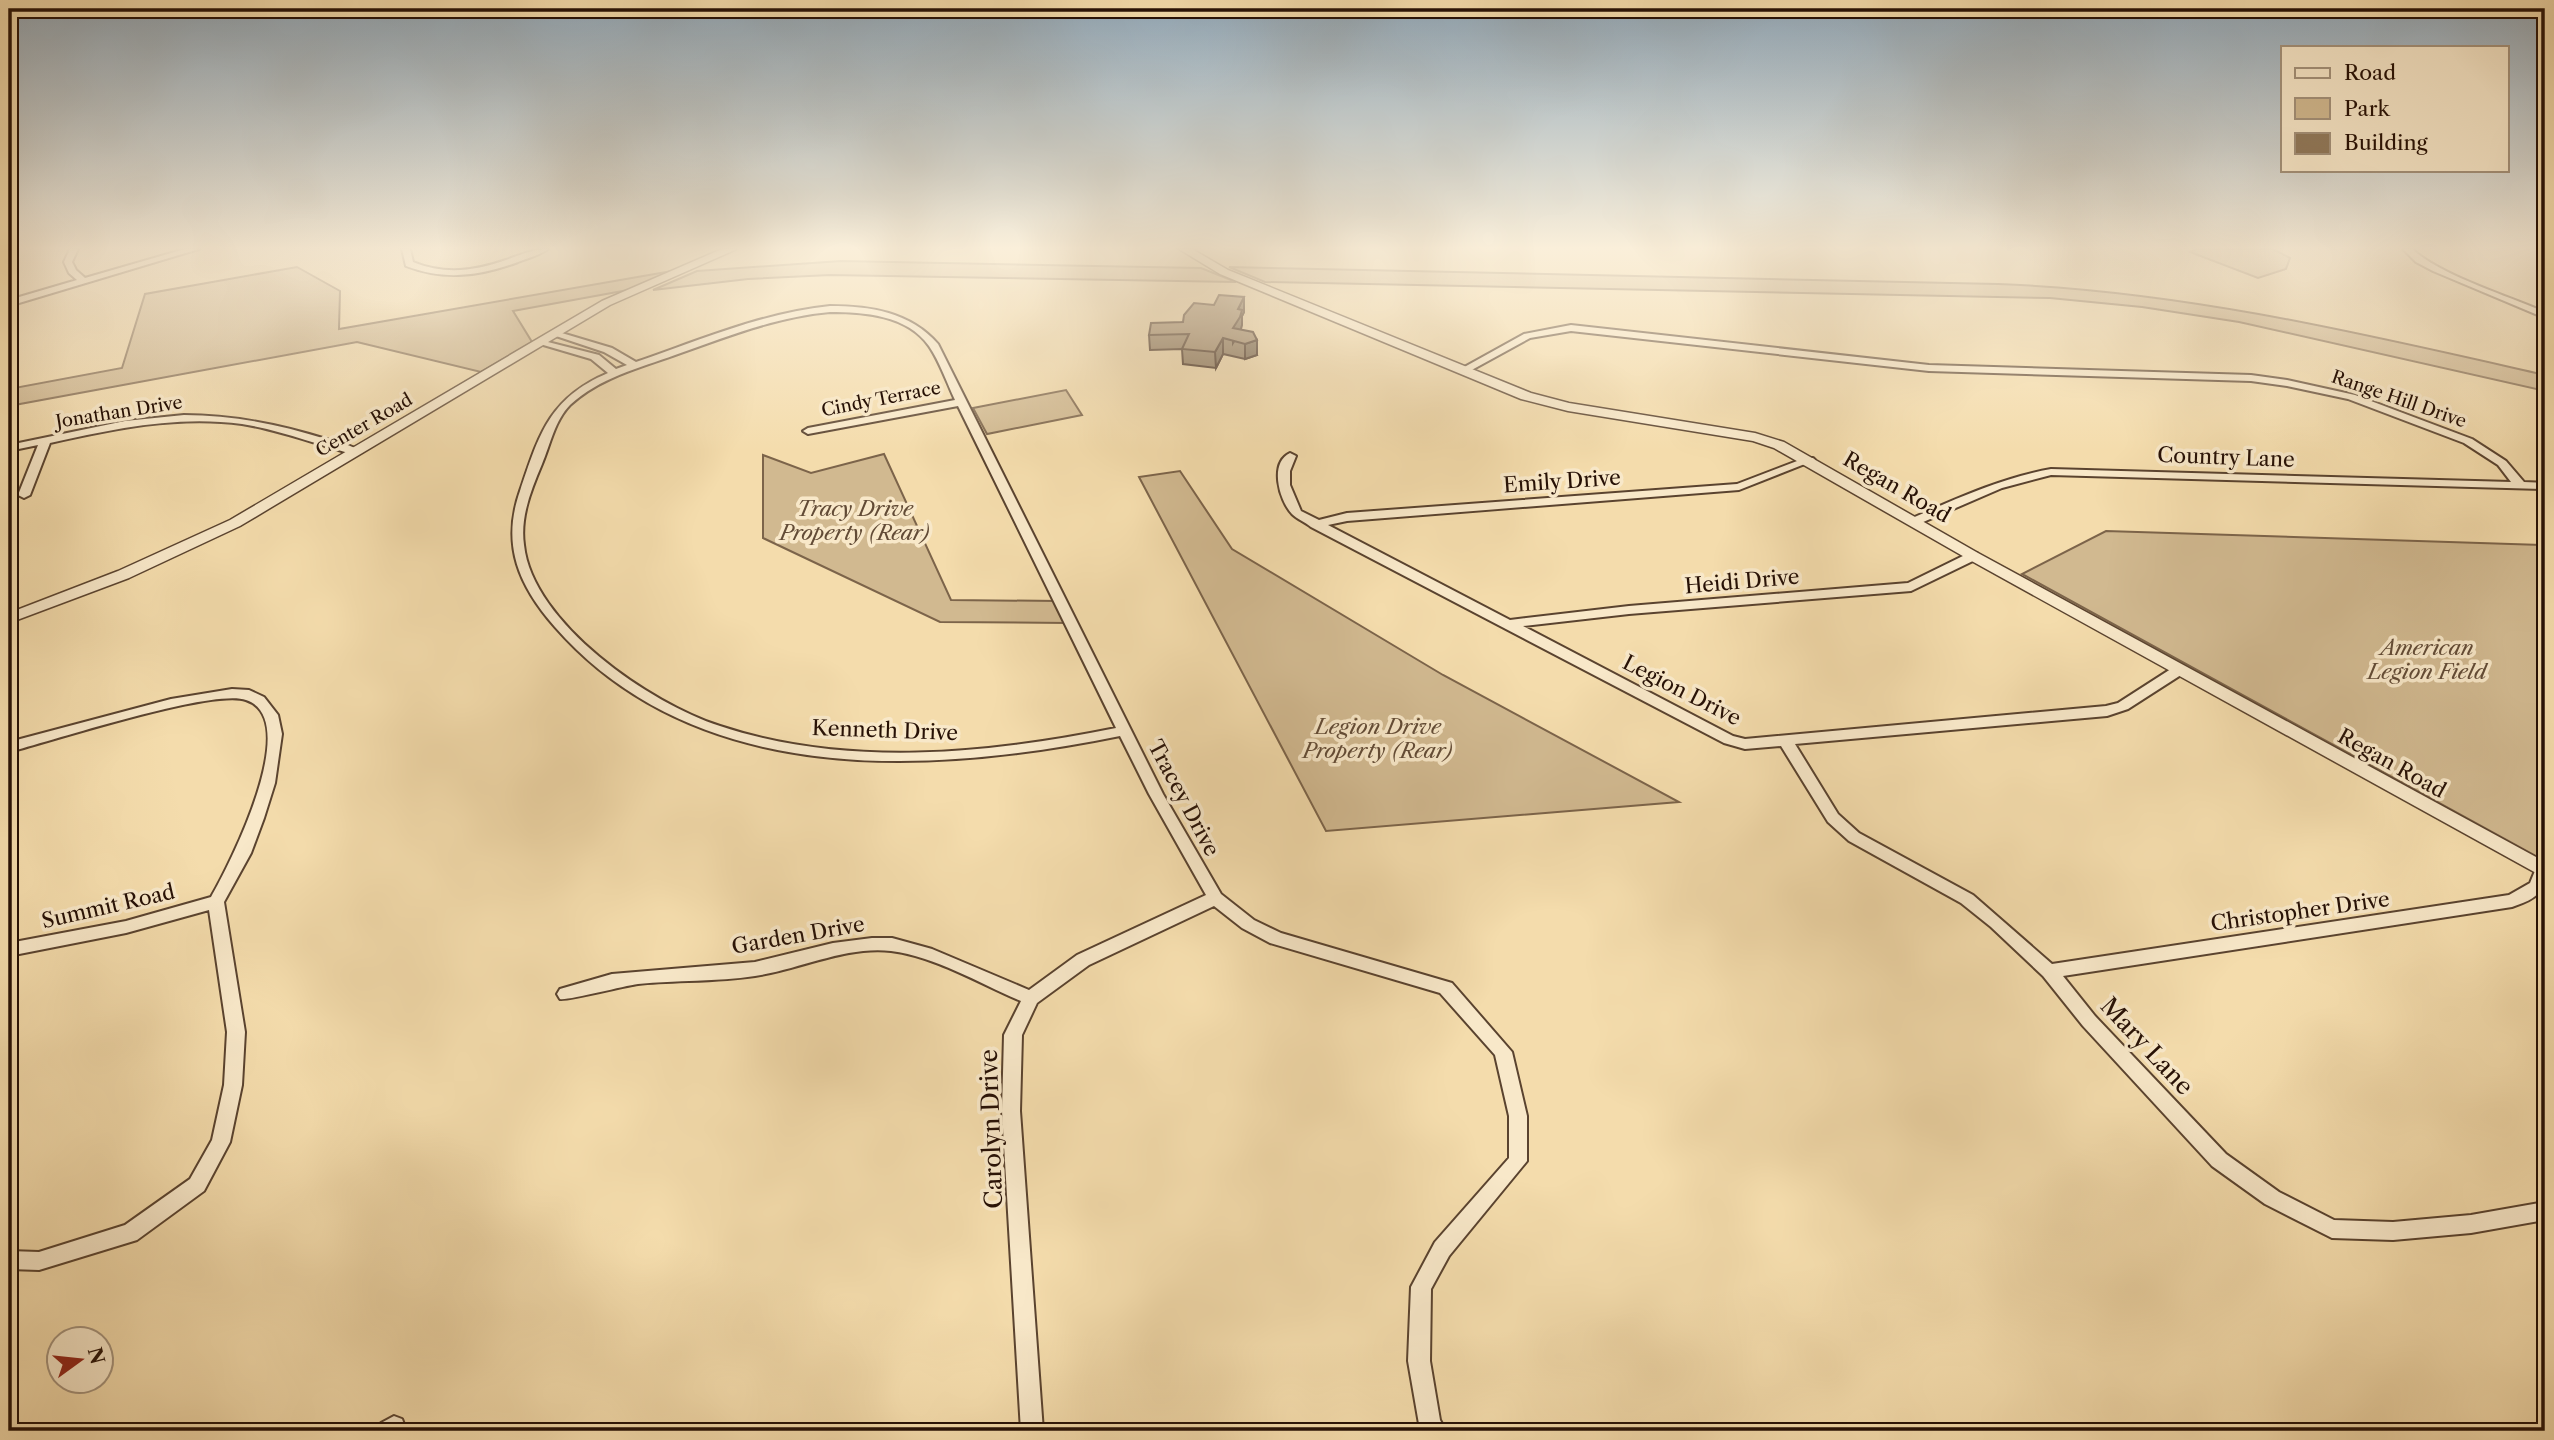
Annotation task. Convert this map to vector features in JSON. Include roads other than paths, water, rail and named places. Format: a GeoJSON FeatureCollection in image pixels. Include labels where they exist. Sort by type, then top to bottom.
{"type":"FeatureCollection","features":[{"type":"Feature","properties":{"kind":"street","name":"Center Road"},"geometry":{"type":"LineString","coordinates":[[9,618],[131,573],[235,523],[585,316]]}},
{"type":"Feature","properties":{"kind":"street","name":"Tracey Drive"},"geometry":{"type":"LineString","coordinates":[[614,373],[781,316]]}},
{"type":"Feature","properties":{"kind":"street","name":"Tracey Drive"},"geometry":{"type":"LineString","coordinates":[[890,316],[922,331],[933,344],[1124,731],[1215,898],[1248,924],[1276,938],[1446,988],[1503,1052],[1518,1116],[1518,1161],[1442,1249],[1421,1287],[1419,1361],[1430,1424],[1435,1431]]}},
{"type":"Feature","properties":{"kind":"street","name":"Regan Road"},"geometry":{"type":"LineString","coordinates":[[1334,316],[1551,403],[1755,437],[1779,445],[1973,556],[2544,870]]}},
{"type":"Feature","properties":{"kind":"street","name":"Range Hill Drive"},"geometry":{"type":"LineString","coordinates":[[1464,370],[1527,336],[1571,328],[1928,368],[2251,378],[2351,397],[2468,441],[2502,463],[2520,485]]}},
{"type":"Feature","properties":{"kind":"street"},"geometry":{"type":"LineString","coordinates":[[549,338],[608,350],[635,366]]}},
{"type":"Feature","properties":{"kind":"street"},"geometry":{"type":"LineString","coordinates":[[549,338],[595,357],[614,373]]}},
{"type":"Feature","properties":{"kind":"street","name":"Kenneth Drive"},"geometry":{"type":"LineString","coordinates":[[614,373],[566,403],[556,418],[520,502],[517,526],[520,557],[535,590],[593,660],[645,698],[715,729],[779,746],[852,754],[940,755],[1024,750],[1124,731]]}},
{"type":"Feature","properties":{"kind":"street","name":"Cindy Terrace"},"geometry":{"type":"LineString","coordinates":[[808,431],[961,402]]}},
{"type":"Feature","properties":{"kind":"street","name":"Jonathan Drive"},"geometry":{"type":"LineString","coordinates":[[9,448],[137,423],[178,418],[242,421],[356,452]]}},
{"type":"Feature","properties":{"kind":"street"},"geometry":{"type":"LineString","coordinates":[[24,495],[45,441]]}},
{"type":"Feature","properties":{"kind":"street","name":"Legion Drive"},"geometry":{"type":"LineString","coordinates":[[1290,456],[1283,469],[1285,495],[1297,513],[1729,740],[1745,744],[2107,711],[2123,706],[2179,670]]}},
{"type":"Feature","properties":{"kind":"street","name":"Emily Drive"},"geometry":{"type":"LineString","coordinates":[[1315,524],[1347,517],[1739,487],[1809,460]]}},
{"type":"Feature","properties":{"kind":"street","name":"Country Lane"},"geometry":{"type":"LineString","coordinates":[[1914,522],[2013,479],[2051,472],[2545,486]]}},
{"type":"Feature","properties":{"kind":"street","name":"Heidi Drive"},"geometry":{"type":"LineString","coordinates":[[1508,624],[1629,610],[1911,587],[1973,556]]}},
{"type":"Feature","properties":{"kind":"street"},"geometry":{"type":"LineString","coordinates":[[9,747],[197,697],[246,694],[264,704],[277,735],[264,801],[236,870],[216,902],[236,1032],[233,1085],[221,1142],[197,1185],[130,1233],[39,1261],[9,1260]]}},
{"type":"Feature","properties":{"kind":"street","name":"Mary Lane"},"geometry":{"type":"LineString","coordinates":[[1784,739],[1833,818],[1854,837],[1966,899],[1997,922],[2049,971],[2089,1021],[2218,1160],[2272,1198],[2332,1229],[2406,1230],[2471,1224],[2545,1211]]}},
{"type":"Feature","properties":{"kind":"street","name":"Christopher Drive"},"geometry":{"type":"LineString","coordinates":[[2049,971],[2512,901],[2536,887],[2544,870]]}},
{"type":"Feature","properties":{"kind":"street","name":"Carolyn Drive"},"geometry":{"type":"LineString","coordinates":[[1032,1431],[1011,1111],[1013,1035],[1031,998],[1083,960],[1215,898]]}},
{"type":"Feature","properties":{"kind":"street","name":"Summit Road"},"geometry":{"type":"LineString","coordinates":[[9,949],[126,927],[216,902]]}},
{"type":"Feature","properties":{"kind":"street","name":"Garden Drive"},"geometry":{"type":"LineString","coordinates":[[566,994],[590,984],[617,978],[757,969],[834,948],[876,943],[912,948],[1031,998]]}},
{"type":"Feature","properties":{"kind":"park label","name":"Tracy Drive Property (Rear)"},"geometry":{"type":"Point","coordinates":[855,520]}},
{"type":"Feature","properties":{"kind":"park label","name":"American Legion Field"},"geometry":{"type":"Point","coordinates":[2427,659]}},
{"type":"Feature","properties":{"kind":"park label","name":"Legion Drive Property (Rear)"},"geometry":{"type":"Point","coordinates":[1378,738]}}]}
